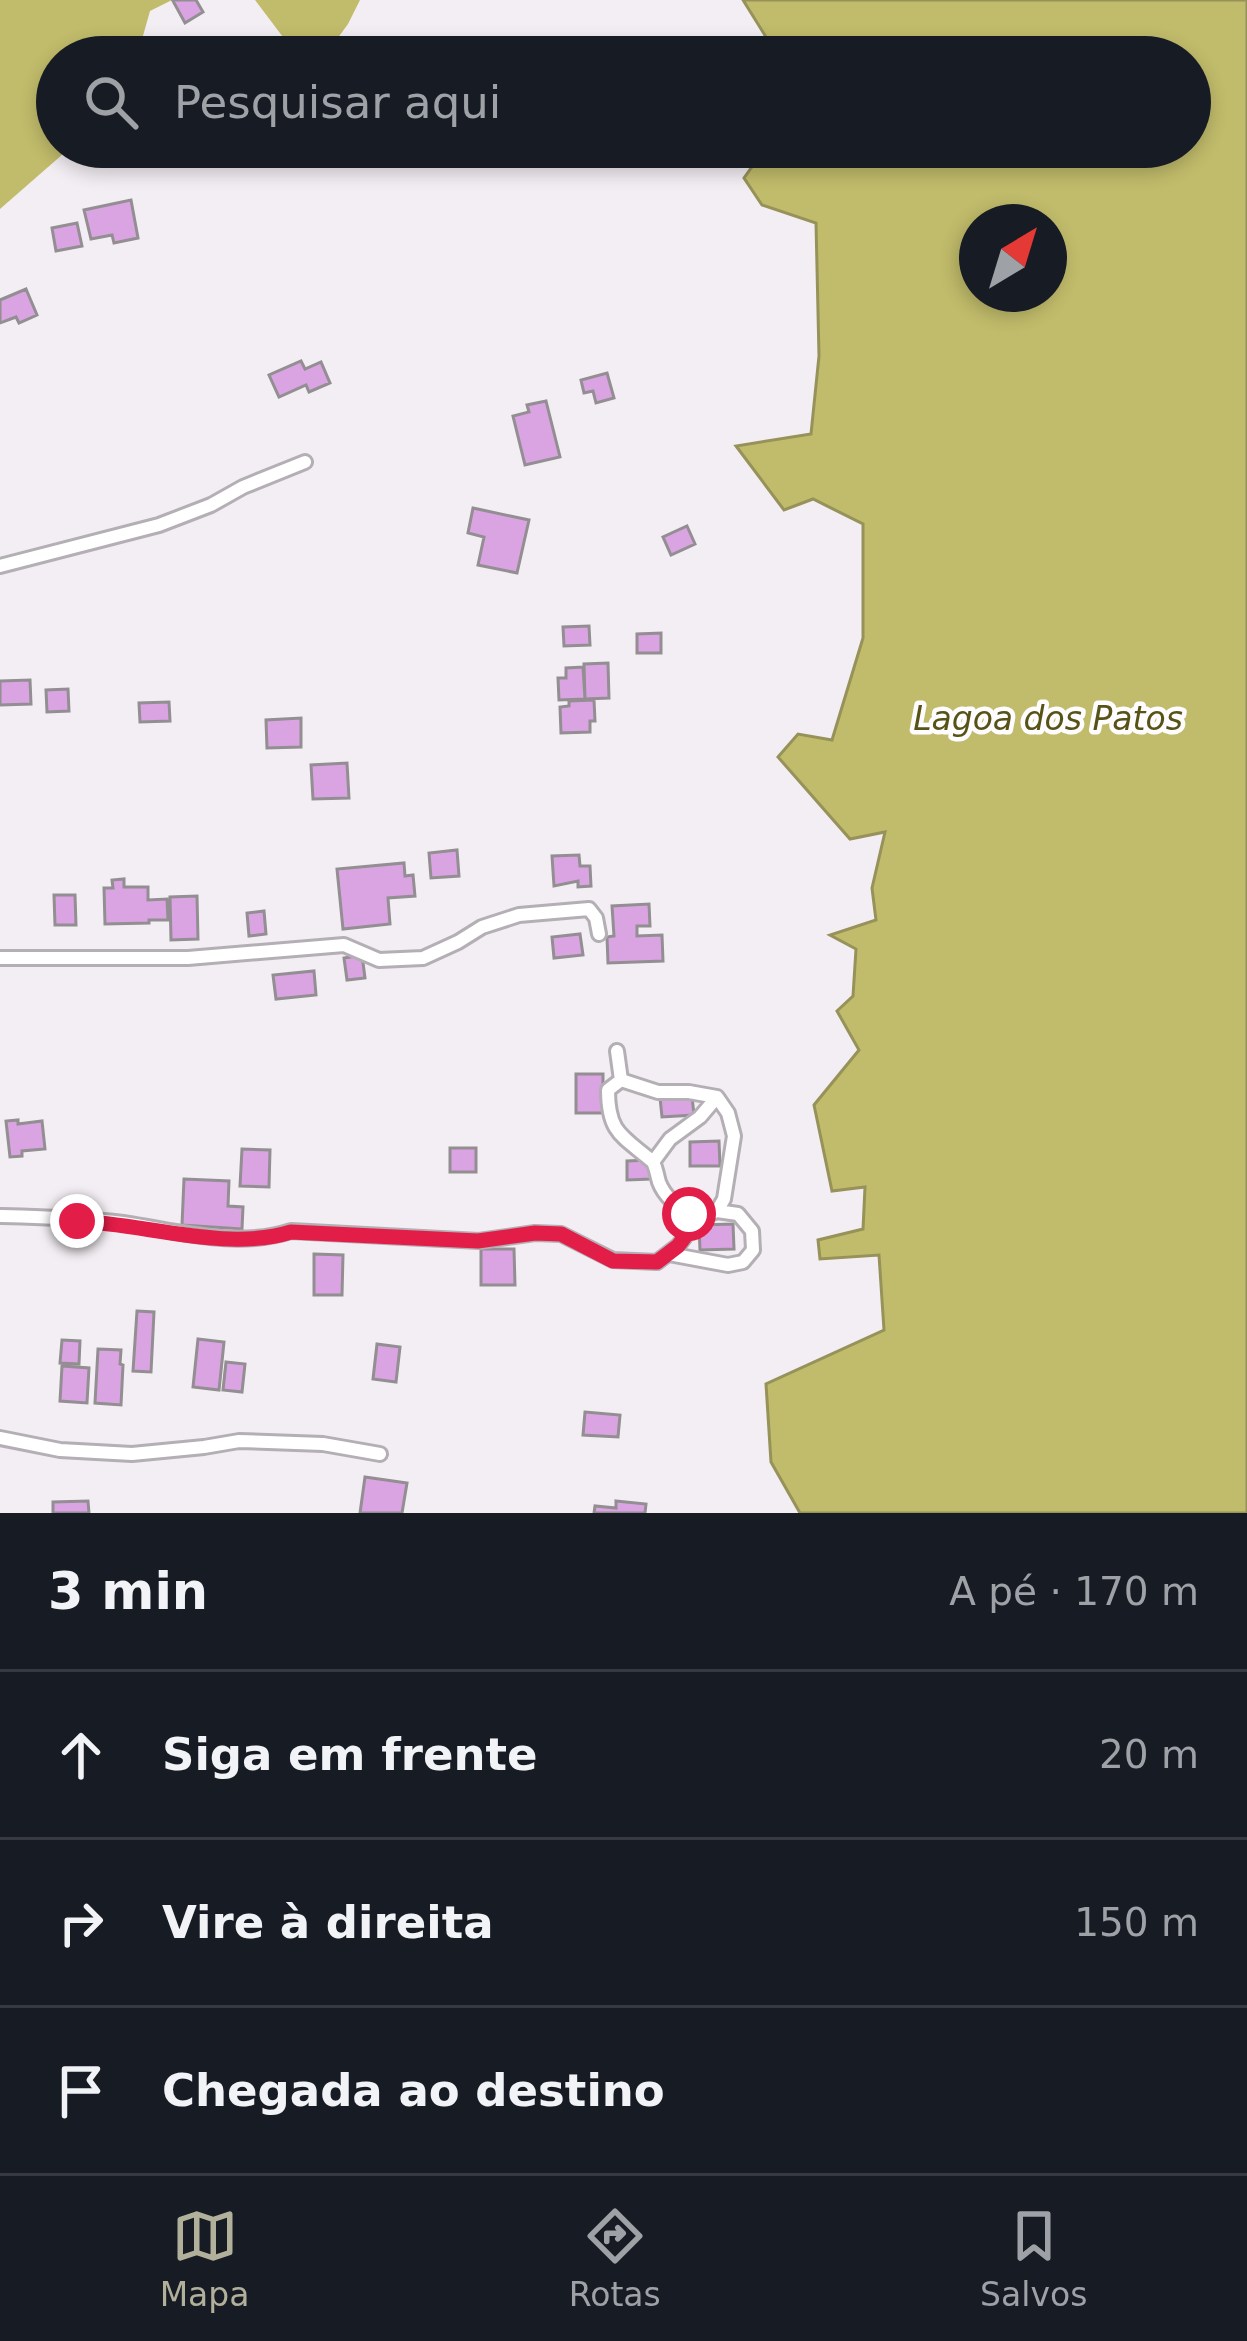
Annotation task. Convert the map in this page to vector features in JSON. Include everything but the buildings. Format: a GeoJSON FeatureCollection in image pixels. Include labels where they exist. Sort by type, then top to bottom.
{"type":"FeatureCollection","features":[{"type":"Feature","properties":{"kind":"lane"},"geometry":{"type":"LineString","coordinates":[[0,566],[159,525],[304,462]]}},
{"type":"Feature","properties":{"kind":"lane"},"geometry":{"type":"LineString","coordinates":[[0,958],[188,958],[344,945],[379,960],[423,958],[482,927],[519,915],[589,910],[596,918],[598,934]]}},
{"type":"Feature","properties":{"kind":"lane"},"geometry":{"type":"LineString","coordinates":[[617,1052],[621,1081]]}},
{"type":"Feature","properties":{"kind":"lane"},"geometry":{"type":"LineString","coordinates":[[621,1081],[658,1092],[717,1097],[728,1113],[734,1136],[730,1173],[717,1211]]}},
{"type":"Feature","properties":{"kind":"lane"},"geometry":{"type":"LineString","coordinates":[[621,1081],[608,1090],[608,1115],[618,1136],[653,1162],[662,1189],[698,1219]]}},
{"type":"Feature","properties":{"kind":"lane"},"geometry":{"type":"LineString","coordinates":[[653,1162],[670,1139],[717,1097]]}},
{"type":"Feature","properties":{"kind":"lane"},"geometry":{"type":"LineString","coordinates":[[0,1216],[117,1222],[228,1239],[291,1232],[478,1241],[561,1234],[613,1261],[657,1262],[678,1246],[698,1219],[717,1211],[738,1214],[752,1231],[754,1250],[743,1262],[728,1265],[668,1254]]}},
{"type":"Feature","properties":{"kind":"lane"},"geometry":{"type":"LineString","coordinates":[[0,1438],[60,1450],[132,1454],[238,1441],[323,1444],[380,1454]]}},
{"type":"Feature","properties":{"kind":"green space"},"geometry":{"type":"Polygon","coordinates":[[[0,0],[172,0],[150,11],[143,36],[36,36],[36,168],[47,168],[0,209],[0,0]]]}},
{"type":"Feature","properties":{"kind":"green space"},"geometry":{"type":"Polygon","coordinates":[[[255,0],[360,0],[339,36],[282,36],[255,0]]]}},
{"type":"Feature","properties":{"kind":"water","name":"Lagoa dos Patos"},"geometry":{"type":"Polygon","coordinates":[[[743,0],[1247,0],[1247,1513],[800,1513],[771,1462],[766,1384],[884,1330],[879,1255],[820,1259],[818,1240],[863,1229],[865,1187],[832,1191],[814,1105],[859,1050],[837,1011],[853,996],[856,949],[830,935],[876,920],[872,888],[885,832],[850,839],[778,757],[798,734],[832,740],[863,638],[863,524],[813,499],[784,510],[736,446],[811,434],[819,356],[816,223],[762,205],[744,178],[751,168],[1211,168],[1211,36],[765,36],[743,0]]]}},
{"type":"Feature","properties":{"kind":"route"},"geometry":{"type":"LineString","coordinates":[[77,1221],[117,1222],[212,1238],[269,1238],[291,1232],[478,1241],[561,1234],[613,1261],[657,1262],[678,1246],[698,1219],[689,1214]]}}]}
